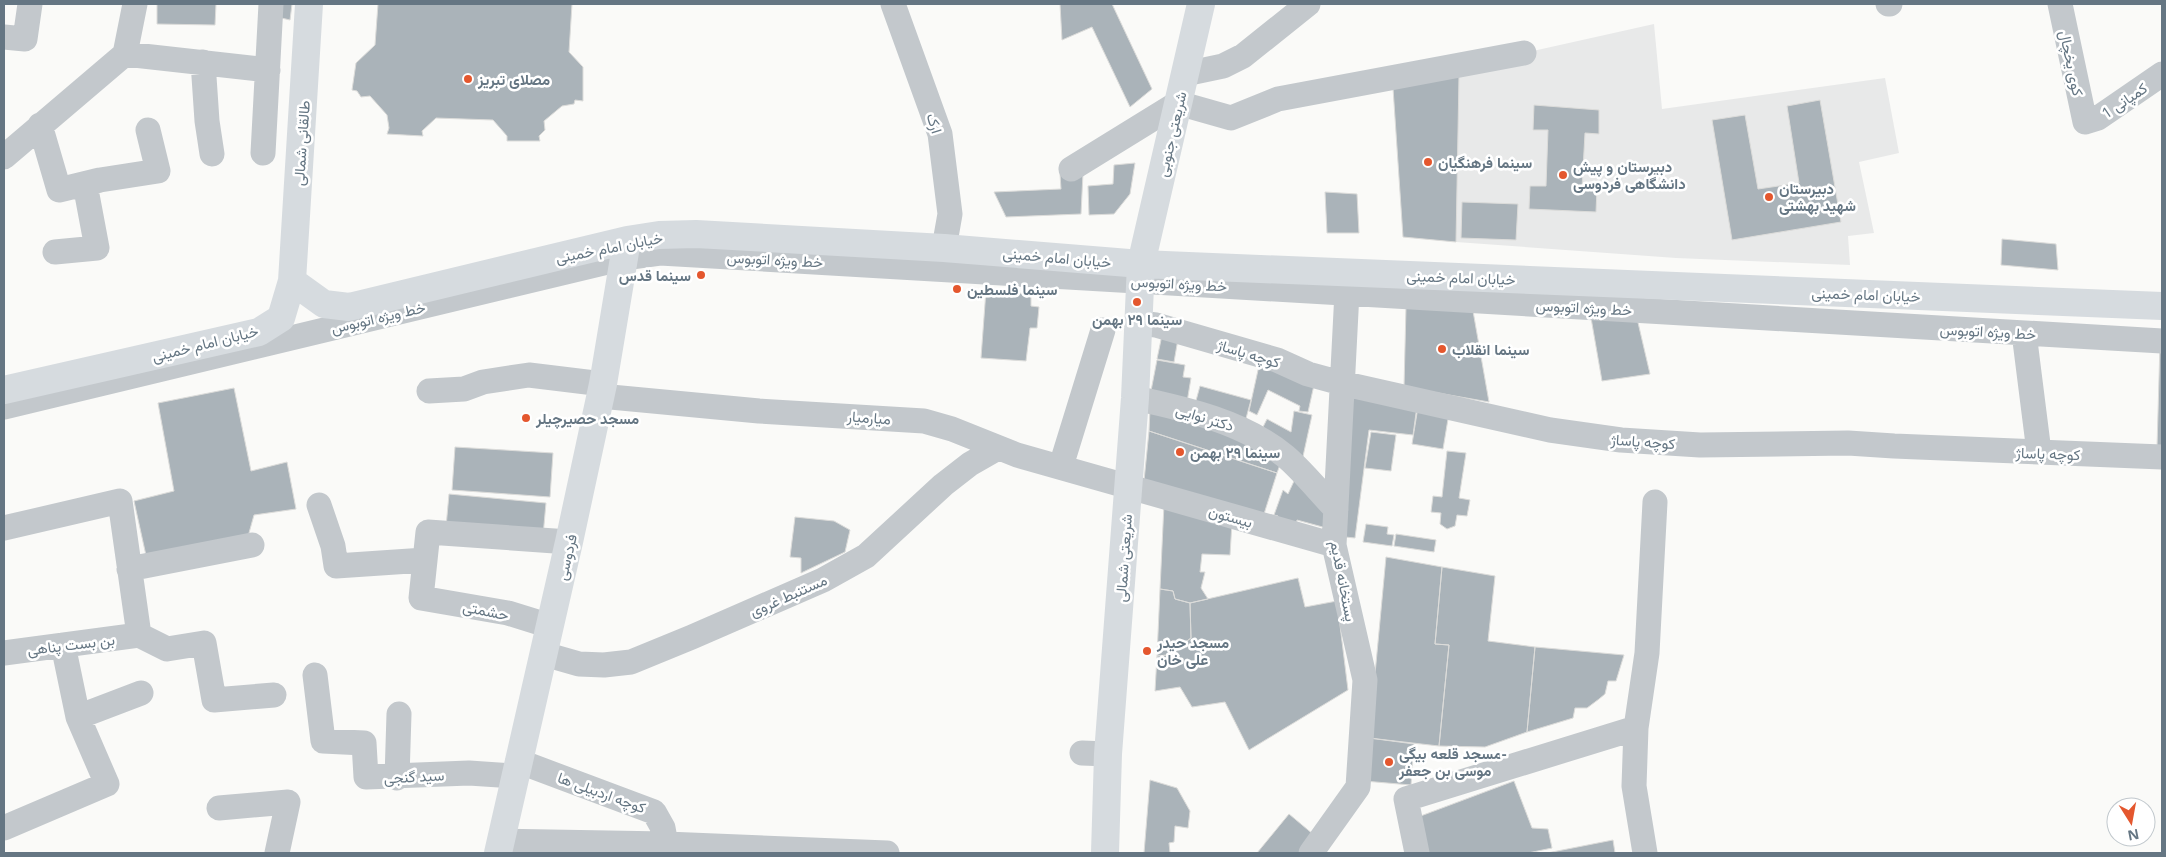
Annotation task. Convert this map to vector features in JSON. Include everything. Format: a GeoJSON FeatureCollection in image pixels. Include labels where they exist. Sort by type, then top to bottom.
{"type":"FeatureCollection","features":[{"type":"Feature","properties":{"kind":"main road","name":"طالقانی شمالی"},"geometry":{"type":"LineString","coordinates":[[292,281],[309,4]]}},
{"type":"Feature","properties":{"kind":"main road","name":"شریعتی جنوبی"},"geometry":{"type":"LineString","coordinates":[[1141,272],[1201,4]]}},
{"type":"Feature","properties":{"kind":"main road","name":"خیابان امام خمینی"},"geometry":{"type":"LineString","coordinates":[[4,390],[259,332],[281,318],[292,281],[324,304],[349,306],[625,249],[659,235],[696,234],[944,248],[1141,272],[2162,306]]}},
{"type":"Feature","properties":{"kind":"main road","name":"فردوسی"},"geometry":{"type":"LineString","coordinates":[[499,847],[569,542],[601,390],[625,249]]}},
{"type":"Feature","properties":{"kind":"main road","name":"شریعتی شمالی"},"geometry":{"type":"LineString","coordinates":[[1105,853],[1108,754],[1135,398],[1141,272]]}},
{"type":"Feature","properties":{"kind":"street"},"geometry":{"type":"LineString","coordinates":[[4,37],[25,39],[30,4]]}},
{"type":"Feature","properties":{"kind":"street"},"geometry":{"type":"LineString","coordinates":[[7,145],[40,125],[125,54],[135,4]]}},
{"type":"Feature","properties":{"kind":"street"},"geometry":{"type":"LineString","coordinates":[[263,153],[271,4]]}},
{"type":"Feature","properties":{"kind":"street","name":"ارک"},"geometry":{"type":"LineString","coordinates":[[893,4],[940,134],[950,214],[944,248]]}},
{"type":"Feature","properties":{"kind":"street"},"geometry":{"type":"LineString","coordinates":[[1185,74],[1223,66],[1243,56],[1308,4]]}},
{"type":"Feature","properties":{"kind":"street","name":"کوی یخچال"},"geometry":{"type":"LineString","coordinates":[[2060,4],[2084,122]]}},
{"type":"Feature","properties":{"kind":"street"},"geometry":{"type":"LineString","coordinates":[[1071,169],[1178,103],[1231,118],[1278,99],[1524,53]]}},
{"type":"Feature","properties":{"kind":"street"},"geometry":{"type":"LineString","coordinates":[[125,54],[268,70]]}},
{"type":"Feature","properties":{"kind":"street"},"geometry":{"type":"LineString","coordinates":[[203,62],[207,121],[212,154]]}},
{"type":"Feature","properties":{"kind":"street","name":"کمپانی 1"},"geometry":{"type":"LineString","coordinates":[[2084,122],[2098,118],[2162,74]]}},
{"type":"Feature","properties":{"kind":"street"},"geometry":{"type":"LineString","coordinates":[[40,125],[59,190],[158,171],[148,130]]}},
{"type":"Feature","properties":{"kind":"street"},"geometry":{"type":"LineString","coordinates":[[55,252],[97,248],[85,184]]}},
{"type":"Feature","properties":{"kind":"street","name":"خط ویژه اتوبوس"},"geometry":{"type":"LineString","coordinates":[[4,407],[625,249],[695,255],[1141,272],[1347,292],[2162,341]]}},
{"type":"Feature","properties":{"kind":"street","name":"پستخانه قدیم"},"geometry":{"type":"LineString","coordinates":[[1310,853],[1358,787],[1365,680],[1334,544],[1347,292]]}},
{"type":"Feature","properties":{"kind":"street","name":"کوچه پاساژ"},"geometry":{"type":"LineString","coordinates":[[1138,323],[1156,325],[1277,360],[1308,374],[1341,383],[1521,424],[1621,440],[1700,445],[1848,443],[2162,457]]}},
{"type":"Feature","properties":{"kind":"street"},"geometry":{"type":"LineString","coordinates":[[1060,466],[1103,330]]}},
{"type":"Feature","properties":{"kind":"street"},"geometry":{"type":"LineString","coordinates":[[2024,333],[2039,452]]}},
{"type":"Feature","properties":{"kind":"street","name":"میارمیار"},"geometry":{"type":"LineString","coordinates":[[429,391],[464,389],[483,382],[529,376],[601,390],[759,411],[924,421],[952,429],[1017,455],[1128,487]]}},
{"type":"Feature","properties":{"kind":"street","name":"دکتر نوایی"},"geometry":{"type":"LineString","coordinates":[[1135,398],[1238,426],[1285,456],[1336,509]]}},
{"type":"Feature","properties":{"kind":"street","name":"مستنبط غروی"},"geometry":{"type":"LineString","coordinates":[[544,654],[579,664],[604,666],[631,662],[692,638],[823,580],[866,556],[943,485],[970,464],[998,448]]}},
{"type":"Feature","properties":{"kind":"street","name":"بیستون"},"geometry":{"type":"LineString","coordinates":[[1128,487],[1334,544]]}},
{"type":"Feature","properties":{"kind":"street"},"geometry":{"type":"LineString","coordinates":[[4,528],[120,501],[139,636],[167,650],[204,643],[214,700],[274,695]]}},
{"type":"Feature","properties":{"kind":"street"},"geometry":{"type":"LineString","coordinates":[[1645,853],[1634,786],[1636,728],[1647,652],[1655,502]]}},
{"type":"Feature","properties":{"kind":"street"},"geometry":{"type":"LineString","coordinates":[[319,505],[333,546],[336,566],[426,560],[428,532],[569,542]]}},
{"type":"Feature","properties":{"kind":"street"},"geometry":{"type":"LineString","coordinates":[[129,569],[252,546]]}},
{"type":"Feature","properties":{"kind":"street","name":"حشمتی"},"geometry":{"type":"LineString","coordinates":[[426,560],[421,598],[508,613],[550,626]]}},
{"type":"Feature","properties":{"kind":"street","name":"بن بست پناهی"},"geometry":{"type":"LineString","coordinates":[[4,652],[139,636]]}},
{"type":"Feature","properties":{"kind":"street"},"geometry":{"type":"LineString","coordinates":[[4,828],[107,784],[78,717],[63,645]]}},
{"type":"Feature","properties":{"kind":"street","name":"سید گنجی"},"geometry":{"type":"LineString","coordinates":[[315,675],[323,741],[364,743],[366,777],[398,778],[516,768]]}},
{"type":"Feature","properties":{"kind":"street"},"geometry":{"type":"LineString","coordinates":[[78,717],[141,694]]}},
{"type":"Feature","properties":{"kind":"street"},"geometry":{"type":"LineString","coordinates":[[398,714],[398,778]]}},
{"type":"Feature","properties":{"kind":"street"},"geometry":{"type":"LineString","coordinates":[[1417,853],[1406,799],[1636,728]]}},
{"type":"Feature","properties":{"kind":"street"},"geometry":{"type":"LineString","coordinates":[[1082,753],[1108,754]]}},
{"type":"Feature","properties":{"kind":"street","name":"کوچه اردبیلی ها"},"geometry":{"type":"LineString","coordinates":[[516,768],[654,812],[662,828],[666,844]]}},
{"type":"Feature","properties":{"kind":"street"},"geometry":{"type":"LineString","coordinates":[[220,808],[288,802],[277,853]]}},
{"type":"Feature","properties":{"kind":"street"},"geometry":{"type":"LineString","coordinates":[[499,847],[666,844],[887,853]]}},
{"type":"Feature","properties":{"kind":"shaded area"},"geometry":{"type":"Polygon","coordinates":[[[1654,24],[1662,109],[1885,78],[1899,153],[1859,162],[1874,233],[1848,236],[1850,265],[1676,258],[1456,242],[1459,76],[1524,53],[1654,24]]]}},
{"type":"Feature","properties":{"kind":"building"},"geometry":{"type":"Polygon","coordinates":[[[157,4],[216,4],[215,25],[157,24],[157,4]]]}},
{"type":"Feature","properties":{"kind":"building"},"geometry":{"type":"Polygon","coordinates":[[[274,4],[292,4],[290,20],[273,16],[274,4]]]}},
{"type":"Feature","properties":{"kind":"building","name":"مصلای تبریز"},"geometry":{"type":"Polygon","coordinates":[[[378,4],[572,4],[569,52],[583,67],[583,101],[575,100],[574,104],[562,106],[544,121],[545,130],[539,136],[540,141],[507,141],[507,136],[493,120],[436,118],[422,131],[423,136],[387,134],[389,128],[387,115],[370,96],[361,97],[357,91],[352,90],[356,63],[375,45],[378,4]]]}},
{"type":"Feature","properties":{"kind":"building"},"geometry":{"type":"Polygon","coordinates":[[[1060,4],[1112,4],[1152,89],[1130,107],[1092,27],[1062,40],[1060,4]]]}},
{"type":"Feature","properties":{"kind":"building","name":"سینما فرهنگیان"},"geometry":{"type":"Polygon","coordinates":[[[1459,76],[1456,242],[1403,237],[1393,88],[1459,76]]]}},
{"type":"Feature","properties":{"kind":"building"},"geometry":{"type":"Polygon","coordinates":[[[1820,100],[1841,222],[1732,240],[1712,120],[1745,115],[1758,189],[1799,183],[1787,106],[1820,100]]]}},
{"type":"Feature","properties":{"kind":"building"},"geometry":{"type":"Polygon","coordinates":[[[1534,105],[1599,110],[1599,134],[1585,133],[1582,188],[1597,188],[1596,212],[1529,209],[1530,186],[1546,186],[1548,130],[1533,130],[1534,105]]]}},
{"type":"Feature","properties":{"kind":"building"},"geometry":{"type":"Polygon","coordinates":[[[1135,163],[1130,194],[1114,214],[1089,215],[1088,186],[1113,184],[1114,165],[1135,163]]]}},
{"type":"Feature","properties":{"kind":"building"},"geometry":{"type":"Polygon","coordinates":[[[1083,173],[1081,214],[1006,217],[994,192],[1061,189],[1060,174],[1083,173]]]}},
{"type":"Feature","properties":{"kind":"building"},"geometry":{"type":"Polygon","coordinates":[[[1325,192],[1357,194],[1359,233],[1327,233],[1325,192]]]}},
{"type":"Feature","properties":{"kind":"building"},"geometry":{"type":"Polygon","coordinates":[[[1462,202],[1518,204],[1516,240],[1461,238],[1462,202]]]}},
{"type":"Feature","properties":{"kind":"building"},"geometry":{"type":"Polygon","coordinates":[[[2002,239],[2056,244],[2058,270],[2001,265],[2002,239]]]}},
{"type":"Feature","properties":{"kind":"building"},"geometry":{"type":"Polygon","coordinates":[[[986,290],[1031,294],[1031,306],[1039,307],[1037,328],[1030,328],[1026,361],[981,358],[986,290]]]}},
{"type":"Feature","properties":{"kind":"building","name":"سینما انقلاب"},"geometry":{"type":"Polygon","coordinates":[[[1406,307],[1473,311],[1489,402],[1404,387],[1406,307]]]}},
{"type":"Feature","properties":{"kind":"building"},"geometry":{"type":"Polygon","coordinates":[[[1590,312],[1636,314],[1650,374],[1602,381],[1590,312]]]}},
{"type":"Feature","properties":{"kind":"building"},"geometry":{"type":"Polygon","coordinates":[[[1162,335],[1178,339],[1174,362],[1157,359],[1162,335]]]}},
{"type":"Feature","properties":{"kind":"building"},"geometry":{"type":"Polygon","coordinates":[[[2160,344],[2162,345],[2162,448],[2157,447],[2160,344]]]}},
{"type":"Feature","properties":{"kind":"building"},"geometry":{"type":"Polygon","coordinates":[[[1157,360],[1185,365],[1183,377],[1191,378],[1187,402],[1150,396],[1157,360]]]}},
{"type":"Feature","properties":{"kind":"building"},"geometry":{"type":"Polygon","coordinates":[[[1260,361],[1314,385],[1308,412],[1299,411],[1300,406],[1268,390],[1257,415],[1249,411],[1260,361]]]}},
{"type":"Feature","properties":{"kind":"building"},"geometry":{"type":"Polygon","coordinates":[[[1200,386],[1251,400],[1245,422],[1194,408],[1200,386]]]}},
{"type":"Feature","properties":{"kind":"building"},"geometry":{"type":"Polygon","coordinates":[[[234,388],[251,471],[287,462],[296,509],[254,515],[247,540],[147,560],[134,501],[174,491],[158,403],[234,388]]]}},
{"type":"Feature","properties":{"kind":"building"},"geometry":{"type":"Polygon","coordinates":[[[1353,398],[1417,406],[1413,435],[1369,430],[1355,538],[1335,536],[1353,398]]]}},
{"type":"Feature","properties":{"kind":"building"},"geometry":{"type":"Polygon","coordinates":[[[1418,407],[1449,413],[1443,449],[1412,444],[1418,407]]]}},
{"type":"Feature","properties":{"kind":"building"},"geometry":{"type":"Polygon","coordinates":[[[1150,409],[1234,433],[1281,462],[1277,473],[1149,431],[1150,409]]]}},
{"type":"Feature","properties":{"kind":"building"},"geometry":{"type":"Polygon","coordinates":[[[1294,411],[1312,415],[1302,461],[1260,433],[1267,419],[1291,432],[1294,411]]]}},
{"type":"Feature","properties":{"kind":"building","name":"سینما ۲۹ بهمن"},"geometry":{"type":"Polygon","coordinates":[[[1149,431],[1277,473],[1264,514],[1144,481],[1149,431]]]}},
{"type":"Feature","properties":{"kind":"building"},"geometry":{"type":"Polygon","coordinates":[[[1371,432],[1396,435],[1391,471],[1365,468],[1371,432]]]}},
{"type":"Feature","properties":{"kind":"building"},"geometry":{"type":"Polygon","coordinates":[[[455,447],[553,453],[550,497],[452,490],[455,447]]]}},
{"type":"Feature","properties":{"kind":"building"},"geometry":{"type":"Polygon","coordinates":[[[1447,451],[1466,453],[1459,498],[1470,500],[1467,516],[1457,515],[1455,526],[1447,529],[1440,524],[1441,513],[1431,512],[1433,496],[1442,497],[1447,451]]]}},
{"type":"Feature","properties":{"kind":"building"},"geometry":{"type":"Polygon","coordinates":[[[1295,479],[1329,510],[1330,529],[1297,520],[1296,526],[1277,521],[1278,516],[1274,515],[1283,490],[1288,494],[1295,479]]]}},
{"type":"Feature","properties":{"kind":"building"},"geometry":{"type":"Polygon","coordinates":[[[449,494],[546,503],[543,536],[446,527],[449,494]]]}},
{"type":"Feature","properties":{"kind":"building"},"geometry":{"type":"Polygon","coordinates":[[[1164,504],[1232,522],[1230,555],[1202,554],[1200,572],[1205,572],[1201,588],[1208,599],[1190,603],[1175,599],[1173,591],[1160,589],[1164,504]]]}},
{"type":"Feature","properties":{"kind":"building"},"geometry":{"type":"Polygon","coordinates":[[[795,517],[834,521],[850,530],[845,552],[801,573],[801,558],[790,557],[795,517]]]}},
{"type":"Feature","properties":{"kind":"building"},"geometry":{"type":"Polygon","coordinates":[[[1366,524],[1388,527],[1387,534],[1394,535],[1392,546],[1363,542],[1366,524]]]}},
{"type":"Feature","properties":{"kind":"building"},"geometry":{"type":"Polygon","coordinates":[[[1396,534],[1436,540],[1434,552],[1394,546],[1396,534]]]}},
{"type":"Feature","properties":{"kind":"building"},"geometry":{"type":"Polygon","coordinates":[[[1386,557],[1442,567],[1435,644],[1449,645],[1439,746],[1369,738],[1386,557]]]}},
{"type":"Feature","properties":{"kind":"building"},"geometry":{"type":"Polygon","coordinates":[[[1442,567],[1495,576],[1488,641],[1535,647],[1527,732],[1485,747],[1439,746],[1449,645],[1435,644],[1442,567]]]}},
{"type":"Feature","properties":{"kind":"building"},"geometry":{"type":"Polygon","coordinates":[[[1298,578],[1305,607],[1337,601],[1348,690],[1249,750],[1225,702],[1192,707],[1180,687],[1155,691],[1157,656],[1168,655],[1191,638],[1190,603],[1298,578]]]}},
{"type":"Feature","properties":{"kind":"building"},"geometry":{"type":"Polygon","coordinates":[[[1160,589],[1173,591],[1175,599],[1190,603],[1191,638],[1168,655],[1157,656],[1160,589]]]}},
{"type":"Feature","properties":{"kind":"building"},"geometry":{"type":"Polygon","coordinates":[[[1535,647],[1624,655],[1616,681],[1608,681],[1605,694],[1599,699],[1587,708],[1575,708],[1573,718],[1527,732],[1535,647]]]}},
{"type":"Feature","properties":{"kind":"building","name":"مسجد قلعه بیگی- موسی بن جعفر"},"geometry":{"type":"Polygon","coordinates":[[[1369,738],[1414,744],[1411,785],[1364,781],[1369,738]]]}},
{"type":"Feature","properties":{"kind":"building"},"geometry":{"type":"Polygon","coordinates":[[[1150,780],[1177,788],[1190,811],[1188,828],[1175,826],[1174,842],[1169,843],[1170,853],[1144,853],[1150,780]]]}},
{"type":"Feature","properties":{"kind":"building"},"geometry":{"type":"Polygon","coordinates":[[[1514,781],[1532,828],[1548,829],[1552,848],[1528,853],[1429,853],[1418,817],[1514,781]]]}},
{"type":"Feature","properties":{"kind":"building"},"geometry":{"type":"Polygon","coordinates":[[[1289,814],[1314,835],[1302,853],[1257,853],[1289,814]]]}},
{"type":"Feature","properties":{"kind":"building"},"geometry":{"type":"Polygon","coordinates":[[[1613,840],[1615,853],[1547,853],[1613,840]]]}},
{"type":"Feature","properties":{"kind":"place","name":"مصلای تبریز"},"geometry":{"type":"Point","coordinates":[468,79]}},
{"type":"Feature","properties":{"kind":"place","name":"سینما فرهنگیان"},"geometry":{"type":"Point","coordinates":[1428,162]}},
{"type":"Feature","properties":{"kind":"place","name":"دبیرستان و پیش دانشگاهی فردوسی"},"geometry":{"type":"Point","coordinates":[1563,175]}},
{"type":"Feature","properties":{"kind":"place","name":"دبیرستان شهید بهشتی"},"geometry":{"type":"Point","coordinates":[1769,197]}},
{"type":"Feature","properties":{"kind":"place","name":"سینما قدس"},"geometry":{"type":"Point","coordinates":[701,275]}},
{"type":"Feature","properties":{"kind":"place","name":"سینما فلسطین"},"geometry":{"type":"Point","coordinates":[957,289]}},
{"type":"Feature","properties":{"kind":"place","name":"سینما ٢٩ بهمن"},"geometry":{"type":"Point","coordinates":[1137,302]}},
{"type":"Feature","properties":{"kind":"place","name":"سینما انقلاب"},"geometry":{"type":"Point","coordinates":[1442,349]}},
{"type":"Feature","properties":{"kind":"place","name":"مسجد حصیرچیلر"},"geometry":{"type":"Point","coordinates":[526,418]}},
{"type":"Feature","properties":{"kind":"place","name":"سینما ۲۹ بهمن"},"geometry":{"type":"Point","coordinates":[1180,452]}},
{"type":"Feature","properties":{"kind":"place","name":"مسجد حیدر علی خان"},"geometry":{"type":"Point","coordinates":[1147,651]}},
{"type":"Feature","properties":{"kind":"place","name":"مسجد قلعه بیگی- موسی بن جعفر"},"geometry":{"type":"Point","coordinates":[1389,762]}}]}
